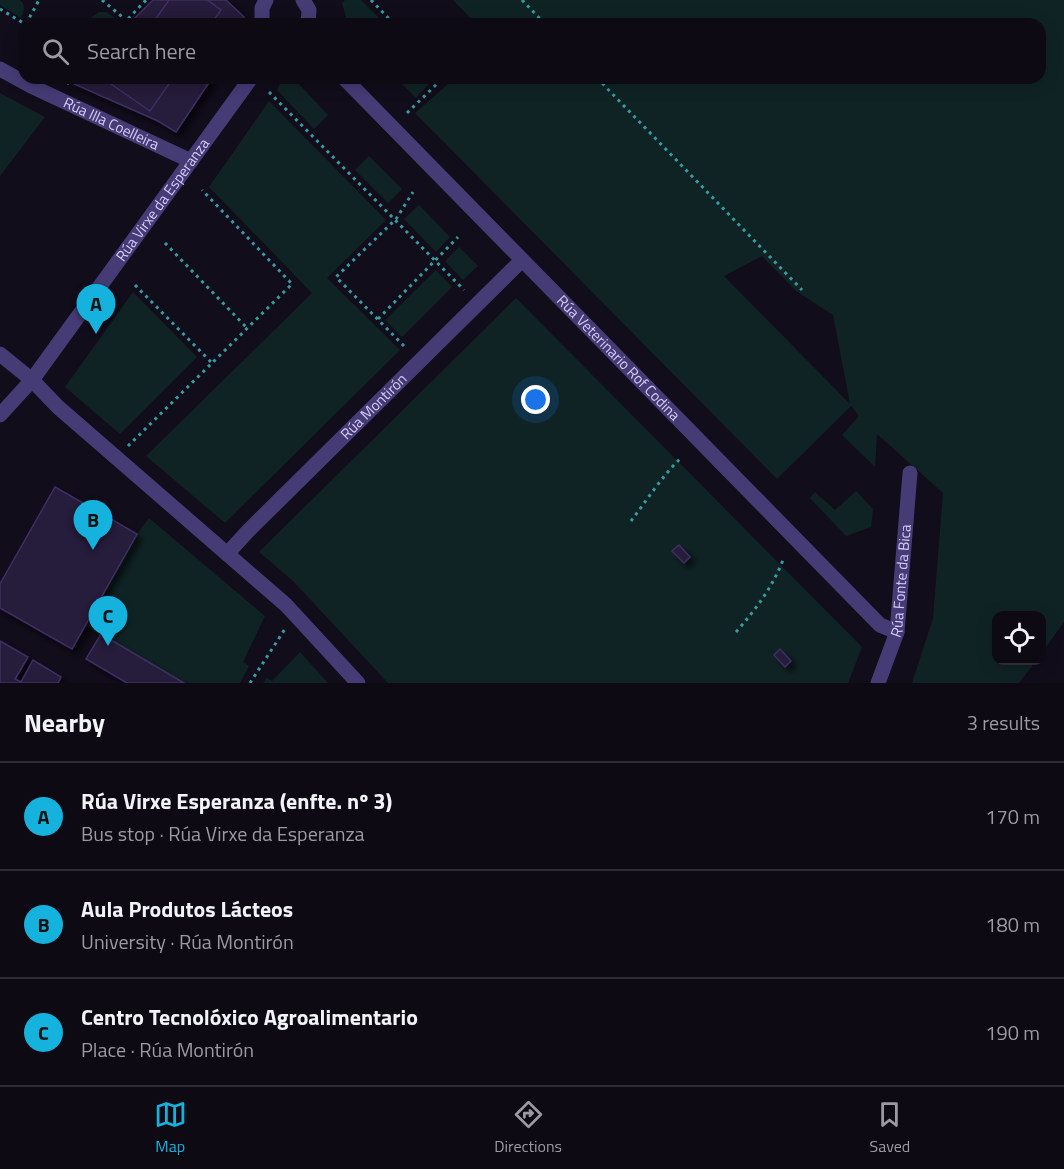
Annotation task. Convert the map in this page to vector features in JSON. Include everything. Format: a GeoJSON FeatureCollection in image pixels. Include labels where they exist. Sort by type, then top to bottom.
{"type":"FeatureCollection","features":[{"type":"Feature","properties":{"kind":"street"},"geometry":{"type":"LineString","coordinates":[[260,18],[266,0]]}},
{"type":"Feature","properties":{"kind":"street"},"geometry":{"type":"LineString","coordinates":[[303,0],[309,10],[308,18]]}},
{"type":"Feature","properties":{"kind":"street","name":"Rúa Illa Coelleira"},"geometry":{"type":"LineString","coordinates":[[0,69],[18,79]]}},
{"type":"Feature","properties":{"kind":"street","name":"Rúa Illa Coelleira"},"geometry":{"type":"LineString","coordinates":[[27,84],[191,161]]}},
{"type":"Feature","properties":{"kind":"street","name":"Rúa Virxe da Esperanza"},"geometry":{"type":"LineString","coordinates":[[0,416],[32,380],[247,84]]}},
{"type":"Feature","properties":{"kind":"street","name":"Rúa Veterinario Rof Codina"},"geometry":{"type":"LineString","coordinates":[[350,84],[880,625],[897,632]]}},
{"type":"Feature","properties":{"kind":"street","name":"Rúa Montirón"},"geometry":{"type":"LineString","coordinates":[[227,554],[522,260]]}},
{"type":"Feature","properties":{"kind":"street"},"geometry":{"type":"LineString","coordinates":[[0,354],[286,605],[358,683]]}},
{"type":"Feature","properties":{"kind":"street","name":"Rúa Fonte da Bica"},"geometry":{"type":"LineString","coordinates":[[878,683],[897,632],[910,473]]}},
{"type":"Feature","properties":{"kind":"path"},"geometry":{"type":"LineString","coordinates":[[29,18],[39,0]]}},
{"type":"Feature","properties":{"kind":"path"},"geometry":{"type":"LineString","coordinates":[[102,0],[124,18]]}},
{"type":"Feature","properties":{"kind":"path"},"geometry":{"type":"LineString","coordinates":[[128,18],[146,0]]}},
{"type":"Feature","properties":{"kind":"path"},"geometry":{"type":"LineString","coordinates":[[371,0],[388,18]]}},
{"type":"Feature","properties":{"kind":"path"},"geometry":{"type":"LineString","coordinates":[[522,0],[539,18]]}},
{"type":"Feature","properties":{"kind":"path"},"geometry":{"type":"LineString","coordinates":[[0,9],[18,19]]}},
{"type":"Feature","properties":{"kind":"path"},"geometry":{"type":"LineString","coordinates":[[407,113],[437,84]]}},
{"type":"Feature","properties":{"kind":"path"},"geometry":{"type":"LineString","coordinates":[[603,84],[802,290]]}},
{"type":"Feature","properties":{"kind":"path"},"geometry":{"type":"LineString","coordinates":[[269,92],[464,290]]}},
{"type":"Feature","properties":{"kind":"path"},"geometry":{"type":"LineString","coordinates":[[128,446],[292,284],[202,190]]}},
{"type":"Feature","properties":{"kind":"path"},"geometry":{"type":"LineString","coordinates":[[404,346],[336,277],[396,219],[413,192]]}},
{"type":"Feature","properties":{"kind":"path"},"geometry":{"type":"LineString","coordinates":[[378,319],[459,237]]}},
{"type":"Feature","properties":{"kind":"path"},"geometry":{"type":"LineString","coordinates":[[165,243],[248,328]]}},
{"type":"Feature","properties":{"kind":"path"},"geometry":{"type":"LineString","coordinates":[[135,285],[212,363]]}},
{"type":"Feature","properties":{"kind":"path"},"geometry":{"type":"LineString","coordinates":[[631,521],[661,483],[667,471],[681,458]]}},
{"type":"Feature","properties":{"kind":"path"},"geometry":{"type":"LineString","coordinates":[[736,632],[776,580],[783,560]]}},
{"type":"Feature","properties":{"kind":"path"},"geometry":{"type":"LineString","coordinates":[[250,683],[285,629]]}},
{"type":"Feature","properties":{"kind":"green space"},"geometry":{"type":"Polygon","coordinates":[[[0,0],[20,0],[24,8],[21,18],[0,5],[0,0]]]}},
{"type":"Feature","properties":{"kind":"green space"},"geometry":{"type":"Polygon","coordinates":[[[345,0],[361,0],[379,18],[346,18],[342,3],[345,0]]]}},
{"type":"Feature","properties":{"kind":"green space"},"geometry":{"type":"Polygon","coordinates":[[[453,0],[1064,0],[1064,622],[1046,647],[1046,611],[992,611],[992,665],[1033,665],[1019,683],[912,683],[933,618],[943,493],[877,434],[875,467],[842,435],[859,416],[851,406],[777,479],[415,113],[448,84],[1046,84],[1046,18],[470,18],[453,0]],[[762,256],[724,276],[850,404],[833,315],[796,291],[762,256]]]}},
{"type":"Feature","properties":{"kind":"green space"},"geometry":{"type":"Polygon","coordinates":[[[99,12],[106,12],[115,18],[90,18],[99,12]]]}},
{"type":"Feature","properties":{"kind":"green space"},"geometry":{"type":"Polygon","coordinates":[[[280,84],[299,84],[328,115],[314,129],[277,90],[280,84]]]}},
{"type":"Feature","properties":{"kind":"green space"},"geometry":{"type":"Polygon","coordinates":[[[402,84],[429,84],[416,98],[402,84]]]}},
{"type":"Feature","properties":{"kind":"green space"},"geometry":{"type":"Polygon","coordinates":[[[0,93],[45,117],[0,176],[0,93]]]}},
{"type":"Feature","properties":{"kind":"green space"},"geometry":{"type":"Polygon","coordinates":[[[269,101],[386,220],[327,278],[400,350],[225,523],[146,456],[312,293],[209,187],[269,101]]]}},
{"type":"Feature","properties":{"kind":"green space"},"geometry":{"type":"Polygon","coordinates":[[[369,156],[402,189],[388,203],[355,170],[369,156]]]}},
{"type":"Feature","properties":{"kind":"green space"},"geometry":{"type":"Polygon","coordinates":[[[419,205],[450,237],[436,252],[404,219],[419,205]]]}},
{"type":"Feature","properties":{"kind":"green space"},"geometry":{"type":"Polygon","coordinates":[[[459,247],[478,266],[463,280],[445,261],[459,247]]]}},
{"type":"Feature","properties":{"kind":"green space"},"geometry":{"type":"Polygon","coordinates":[[[436,270],[452,287],[402,337],[385,320],[436,270]]]}},
{"type":"Feature","properties":{"kind":"green space"},"geometry":{"type":"Polygon","coordinates":[[[133,292],[197,357],[120,434],[65,387],[133,292]]]}},
{"type":"Feature","properties":{"kind":"green space"},"geometry":{"type":"Polygon","coordinates":[[[516,298],[862,647],[848,683],[388,683],[293,581],[259,552],[516,298]]]}},
{"type":"Feature","properties":{"kind":"green space"},"geometry":{"type":"Polygon","coordinates":[[[856,491],[873,509],[871,527],[846,536],[810,498],[815,492],[835,510],[856,491]]]}},
{"type":"Feature","properties":{"kind":"green space"},"geometry":{"type":"Polygon","coordinates":[[[149,518],[265,616],[243,662],[249,666],[240,683],[184,683],[85,626],[137,534],[149,518]]]}},
{"type":"Feature","properties":{"kind":"green space"},"geometry":{"type":"Polygon","coordinates":[[[300,652],[328,683],[263,683],[267,678],[272,681],[300,652]]]}},
{"type":"Feature","properties":{"kind":"building"},"geometry":{"type":"Polygon","coordinates":[[[153,0],[226,0],[244,17],[244,18],[135,18],[153,0]]]}},
{"type":"Feature","properties":{"kind":"building"},"geometry":{"type":"Polygon","coordinates":[[[169,0],[207,0],[221,10],[215,18],[156,18],[169,0]]]}},
{"type":"Feature","properties":{"kind":"building"},"geometry":{"type":"Polygon","coordinates":[[[74,84],[208,84],[176,132],[158,121],[74,84]]]}},
{"type":"Feature","properties":{"kind":"building"},"geometry":{"type":"Polygon","coordinates":[[[111,84],[169,84],[150,111],[111,84]]]}},
{"type":"Feature","properties":{"kind":"building"},"geometry":{"type":"Polygon","coordinates":[[[55,487],[137,534],[72,649],[0,608],[0,584],[55,487]]]}},
{"type":"Feature","properties":{"kind":"building"},"geometry":{"type":"Polygon","coordinates":[[[679,545],[690,557],[684,563],[672,551],[679,545]]]}},
{"type":"Feature","properties":{"kind":"building"},"geometry":{"type":"Polygon","coordinates":[[[101,634],[184,683],[127,683],[86,659],[101,634]]]}},
{"type":"Feature","properties":{"kind":"building"},"geometry":{"type":"Polygon","coordinates":[[[0,641],[28,657],[15,679],[21,682],[33,660],[61,677],[58,683],[0,683],[0,641]]]}},
{"type":"Feature","properties":{"kind":"building"},"geometry":{"type":"Polygon","coordinates":[[[780,649],[791,661],[785,667],[774,655],[780,649]]]}},
{"type":"Feature","properties":{"kind":"place","name":"Rúa Virxe Esperanza (enfte. nº 3)"},"geometry":{"type":"Point","coordinates":[96,334]}},
{"type":"Feature","properties":{"kind":"place","name":"Aula Produtos Lácteos"},"geometry":{"type":"Point","coordinates":[93,550]}},
{"type":"Feature","properties":{"kind":"place","name":"Centro Tecnolóxico Agroalimentario"},"geometry":{"type":"Point","coordinates":[108,646]}}]}
